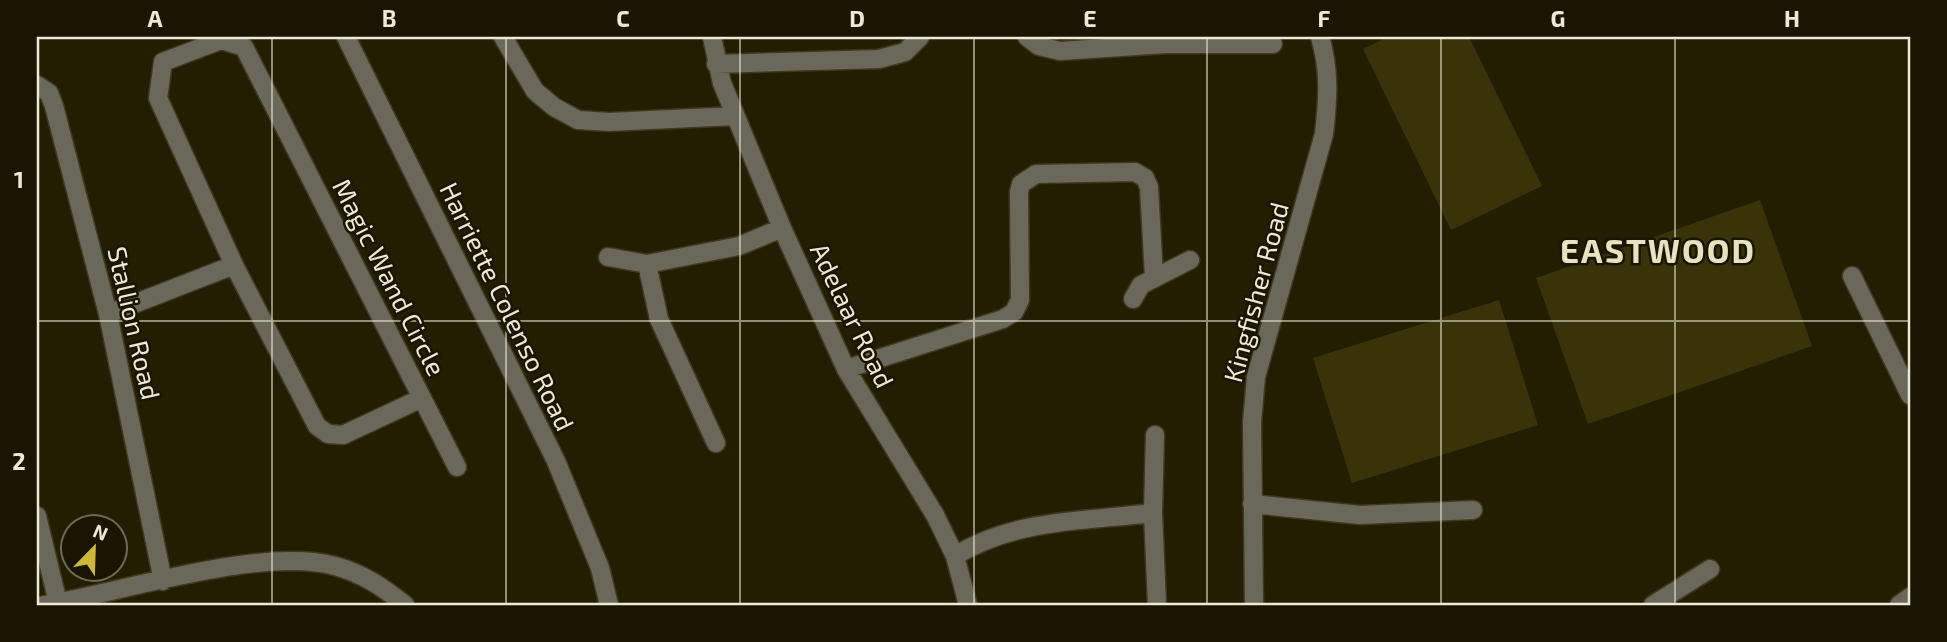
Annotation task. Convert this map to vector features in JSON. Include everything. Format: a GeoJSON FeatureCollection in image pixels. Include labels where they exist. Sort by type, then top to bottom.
{"type":"FeatureCollection","features":[{"type":"Feature","properties":{"kind":"street","name":"Harriette Colenso Road"},"geometry":{"type":"LineString","coordinates":[[345,37],[556,461],[600,568],[609,605]]}},
{"type":"Feature","properties":{"kind":"street"},"geometry":{"type":"LineString","coordinates":[[503,37],[535,91],[554,107],[578,120],[609,122],[734,116]]}},
{"type":"Feature","properties":{"kind":"street","name":"Adelaar Road"},"geometry":{"type":"LineString","coordinates":[[712,37],[716,64],[734,116],[782,228],[846,369],[935,515],[955,555],[968,605]]}},
{"type":"Feature","properties":{"kind":"street"},"geometry":{"type":"LineString","coordinates":[[716,64],[879,59],[905,52],[920,37]]}},
{"type":"Feature","properties":{"kind":"street"},"geometry":{"type":"LineString","coordinates":[[1027,37],[1039,47],[1060,51],[1166,41],[1273,44]]}},
{"type":"Feature","properties":{"kind":"street","name":"Kingfisher Road"},"geometry":{"type":"LineString","coordinates":[[1254,605],[1252,422],[1256,377],[1324,134],[1328,96],[1327,59],[1321,37]]}},
{"type":"Feature","properties":{"kind":"street","name":"Magic Wand Circle"},"geometry":{"type":"LineString","coordinates":[[220,40],[244,47],[422,398],[343,436],[328,434],[317,426],[234,265],[158,98],[163,62],[220,40]]}},
{"type":"Feature","properties":{"kind":"street","name":"Stallion Road"},"geometry":{"type":"LineString","coordinates":[[37,85],[49,93],[54,106],[108,314],[163,581]]}},
{"type":"Feature","properties":{"kind":"street"},"geometry":{"type":"LineString","coordinates":[[846,369],[1003,319],[1014,312],[1020,300],[1019,192],[1021,184],[1036,174],[1135,172],[1142,175],[1149,187],[1154,277]]}},
{"type":"Feature","properties":{"kind":"street"},"geometry":{"type":"LineString","coordinates":[[608,257],[647,264],[739,246],[782,228]]}},
{"type":"Feature","properties":{"kind":"street"},"geometry":{"type":"LineString","coordinates":[[1133,299],[1138,288],[1154,277],[1190,260]]}},
{"type":"Feature","properties":{"kind":"street"},"geometry":{"type":"LineString","coordinates":[[647,264],[659,319],[716,443]]}},
{"type":"Feature","properties":{"kind":"street"},"geometry":{"type":"LineString","coordinates":[[108,314],[234,265]]}},
{"type":"Feature","properties":{"kind":"street"},"geometry":{"type":"LineString","coordinates":[[1852,276],[1910,395]]}},
{"type":"Feature","properties":{"kind":"street"},"geometry":{"type":"LineString","coordinates":[[422,398],[457,467]]}},
{"type":"Feature","properties":{"kind":"street"},"geometry":{"type":"LineString","coordinates":[[1155,435],[1153,513],[1157,605]]}},
{"type":"Feature","properties":{"kind":"street"},"geometry":{"type":"LineString","coordinates":[[1252,504],[1360,515],[1473,510]]}},
{"type":"Feature","properties":{"kind":"street"},"geometry":{"type":"LineString","coordinates":[[955,555],[980,540],[1007,531],[1153,513]]}},
{"type":"Feature","properties":{"kind":"street"},"geometry":{"type":"LineString","coordinates":[[37,516],[51,604],[255,564],[298,561],[335,566],[375,582],[405,605]]}},
{"type":"Feature","properties":{"kind":"street"},"geometry":{"type":"LineString","coordinates":[[1653,605],[1710,569]]}},
{"type":"Feature","properties":{"kind":"street"},"geometry":{"type":"LineString","coordinates":[[1899,605],[1910,597]]}},
{"type":"Feature","properties":{"kind":"shaded area"},"geometry":{"type":"Polygon","coordinates":[[[1388,37],[1469,37],[1542,186],[1451,230],[1363,49],[1388,37]]]}},
{"type":"Feature","properties":{"kind":"shaded area"},"geometry":{"type":"Polygon","coordinates":[[[1760,200],[1812,346],[1588,424],[1536,278],[1760,200]]]}},
{"type":"Feature","properties":{"kind":"shaded area"},"geometry":{"type":"Polygon","coordinates":[[[1499,300],[1538,425],[1352,483],[1313,358],[1499,300]]]}},
{"type":"Feature","properties":{"kind":"district","name":"EASTWOOD"},"geometry":{"type":"Point","coordinates":[1658,250]}}]}
